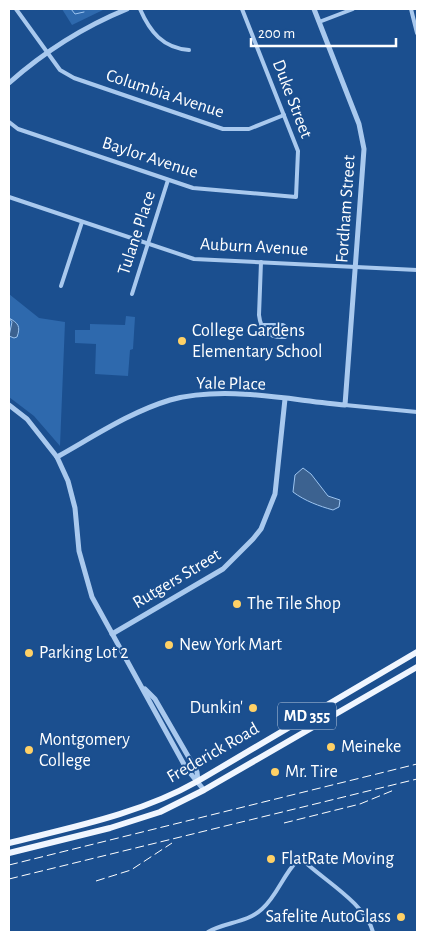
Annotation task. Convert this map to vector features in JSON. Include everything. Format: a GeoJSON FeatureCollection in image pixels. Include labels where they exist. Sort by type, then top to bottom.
{"type":"FeatureCollection","features":[{"type":"Feature","properties":{"kind":"main road","name":"Frederick Road"},"geometry":{"type":"LineString","coordinates":[[9,842],[67,829],[143,807],[198,781],[417,652]]}},
{"type":"Feature","properties":{"kind":"main road","name":"Frederick Road"},"geometry":{"type":"LineString","coordinates":[[10,852],[136,820],[204,790],[417,667]]}},
{"type":"Feature","properties":{"kind":"street","name":"Columbia Avenue"},"geometry":{"type":"LineString","coordinates":[[16,9],[60,70],[74,78],[224,129],[249,129],[284,115]]}},
{"type":"Feature","properties":{"kind":"street"},"geometry":{"type":"LineString","coordinates":[[9,83],[46,52],[86,27],[127,9]]}},
{"type":"Feature","properties":{"kind":"street"},"geometry":{"type":"LineString","coordinates":[[140,9],[146,23],[159,39],[172,47],[189,50]]}},
{"type":"Feature","properties":{"kind":"street","name":"Duke Street"},"geometry":{"type":"LineString","coordinates":[[242,9],[298,151],[296,196],[290,196]]}},
{"type":"Feature","properties":{"kind":"street","name":"Fordham Street"},"geometry":{"type":"LineString","coordinates":[[314,9],[363,141],[364,166],[345,405]]}},
{"type":"Feature","properties":{"kind":"street"},"geometry":{"type":"LineString","coordinates":[[320,22],[353,9]]}},
{"type":"Feature","properties":{"kind":"street"},"geometry":{"type":"LineString","coordinates":[[411,9],[417,33]]}},
{"type":"Feature","properties":{"kind":"street","name":"Baylor Avenue"},"geometry":{"type":"LineString","coordinates":[[9,122],[18,129],[193,188],[290,196]]}},
{"type":"Feature","properties":{"kind":"street","name":"Tulane Place"},"geometry":{"type":"LineString","coordinates":[[132,294],[168,180]]}},
{"type":"Feature","properties":{"kind":"street"},"geometry":{"type":"LineString","coordinates":[[9,203],[10,197]]}},
{"type":"Feature","properties":{"kind":"street","name":"Auburn Avenue"},"geometry":{"type":"LineString","coordinates":[[10,197],[194,258],[356,265],[417,270]]}},
{"type":"Feature","properties":{"kind":"street"},"geometry":{"type":"LineString","coordinates":[[61,286],[82,222]]}},
{"type":"Feature","properties":{"kind":"street"},"geometry":{"type":"LineString","coordinates":[[261,262],[261,325],[271,336],[285,337],[287,334],[287,328],[283,325],[261,325]]}},
{"type":"Feature","properties":{"kind":"street","name":"Yale Place"},"geometry":{"type":"LineString","coordinates":[[58,457],[130,416],[170,400],[216,394],[417,412]]}},
{"type":"Feature","properties":{"kind":"street","name":"Rutgers Street"},"geometry":{"type":"LineString","coordinates":[[112,634],[224,569],[253,539],[264,520],[275,494],[285,399]]}},
{"type":"Feature","properties":{"kind":"street"},"geometry":{"type":"LineString","coordinates":[[9,404],[27,419],[58,457],[68,481],[75,508],[79,550],[85,578],[92,597],[143,687],[160,707],[198,772],[198,781],[204,790]]}},
{"type":"Feature","properties":{"kind":"street"},"geometry":{"type":"LineString","coordinates":[[9,842],[10,852]]}},
{"type":"Feature","properties":{"kind":"street"},"geometry":{"type":"LineString","coordinates":[[208,932],[244,920],[263,909],[288,870],[297,861],[306,863],[354,904],[368,919],[373,932]]}},
{"type":"Feature","properties":{"kind":"shaded area"},"geometry":{"type":"Polygon","coordinates":[[[62,9],[105,9],[72,25],[62,9]]]}},
{"type":"Feature","properties":{"kind":"shaded area"},"geometry":{"type":"Polygon","coordinates":[[[9,294],[39,318],[65,322],[60,446],[34,416],[9,397],[9,294]]]}},
{"type":"Feature","properties":{"kind":"shaded area"},"geometry":{"type":"Polygon","coordinates":[[[126,316],[135,317],[133,349],[130,350],[128,376],[95,374],[96,344],[75,343],[75,330],[90,330],[90,324],[125,325],[126,316]]]}},
{"type":"Feature","properties":{"kind":"shaded area"},"geometry":{"type":"Polygon","coordinates":[[[9,318],[18,325],[17,337],[14,338],[9,336],[12,322],[9,318]]]}},
{"type":"Feature","properties":{"kind":"shaded area"},"geometry":{"type":"Polygon","coordinates":[[[303,468],[311,474],[328,496],[340,500],[339,507],[333,510],[323,507],[307,501],[293,492],[295,475],[303,468]]]}},
{"type":"Feature","properties":{"kind":"waterway"},"geometry":{"type":"LineString","coordinates":[[71,9],[75,14],[84,12]]}},
{"type":"Feature","properties":{"kind":"railway"},"geometry":{"type":"LineString","coordinates":[[9,865],[417,764]]}},
{"type":"Feature","properties":{"kind":"railway"},"geometry":{"type":"LineString","coordinates":[[9,879],[417,779]]}},
{"type":"Feature","properties":{"kind":"railway"},"geometry":{"type":"LineString","coordinates":[[284,823],[360,804],[394,790]]}},
{"type":"Feature","properties":{"kind":"railway"},"geometry":{"type":"LineString","coordinates":[[96,881],[131,870],[172,843]]}},
{"type":"Feature","properties":{"kind":"place","name":"College Gardens Elementary School"},"geometry":{"type":"Point","coordinates":[182,341]}},
{"type":"Feature","properties":{"kind":"place","name":"The Tile Shop"},"geometry":{"type":"Point","coordinates":[237,604]}},
{"type":"Feature","properties":{"kind":"place","name":"New York Mart"},"geometry":{"type":"Point","coordinates":[169,645]}},
{"type":"Feature","properties":{"kind":"place","name":"Parking Lot 2"},"geometry":{"type":"Point","coordinates":[29,653]}},
{"type":"Feature","properties":{"kind":"place","name":"Dunkin'"},"geometry":{"type":"Point","coordinates":[253,708]}},
{"type":"Feature","properties":{"kind":"place","name":"Meineke"},"geometry":{"type":"Point","coordinates":[331,747]}},
{"type":"Feature","properties":{"kind":"place","name":"Montgomery College"},"geometry":{"type":"Point","coordinates":[29,750]}},
{"type":"Feature","properties":{"kind":"place","name":"Mr. Tire"},"geometry":{"type":"Point","coordinates":[275,772]}},
{"type":"Feature","properties":{"kind":"place","name":"FlatRate Moving"},"geometry":{"type":"Point","coordinates":[271,859]}},
{"type":"Feature","properties":{"kind":"place","name":"Safelite AutoGlass"},"geometry":{"type":"Point","coordinates":[401,917]}}]}
